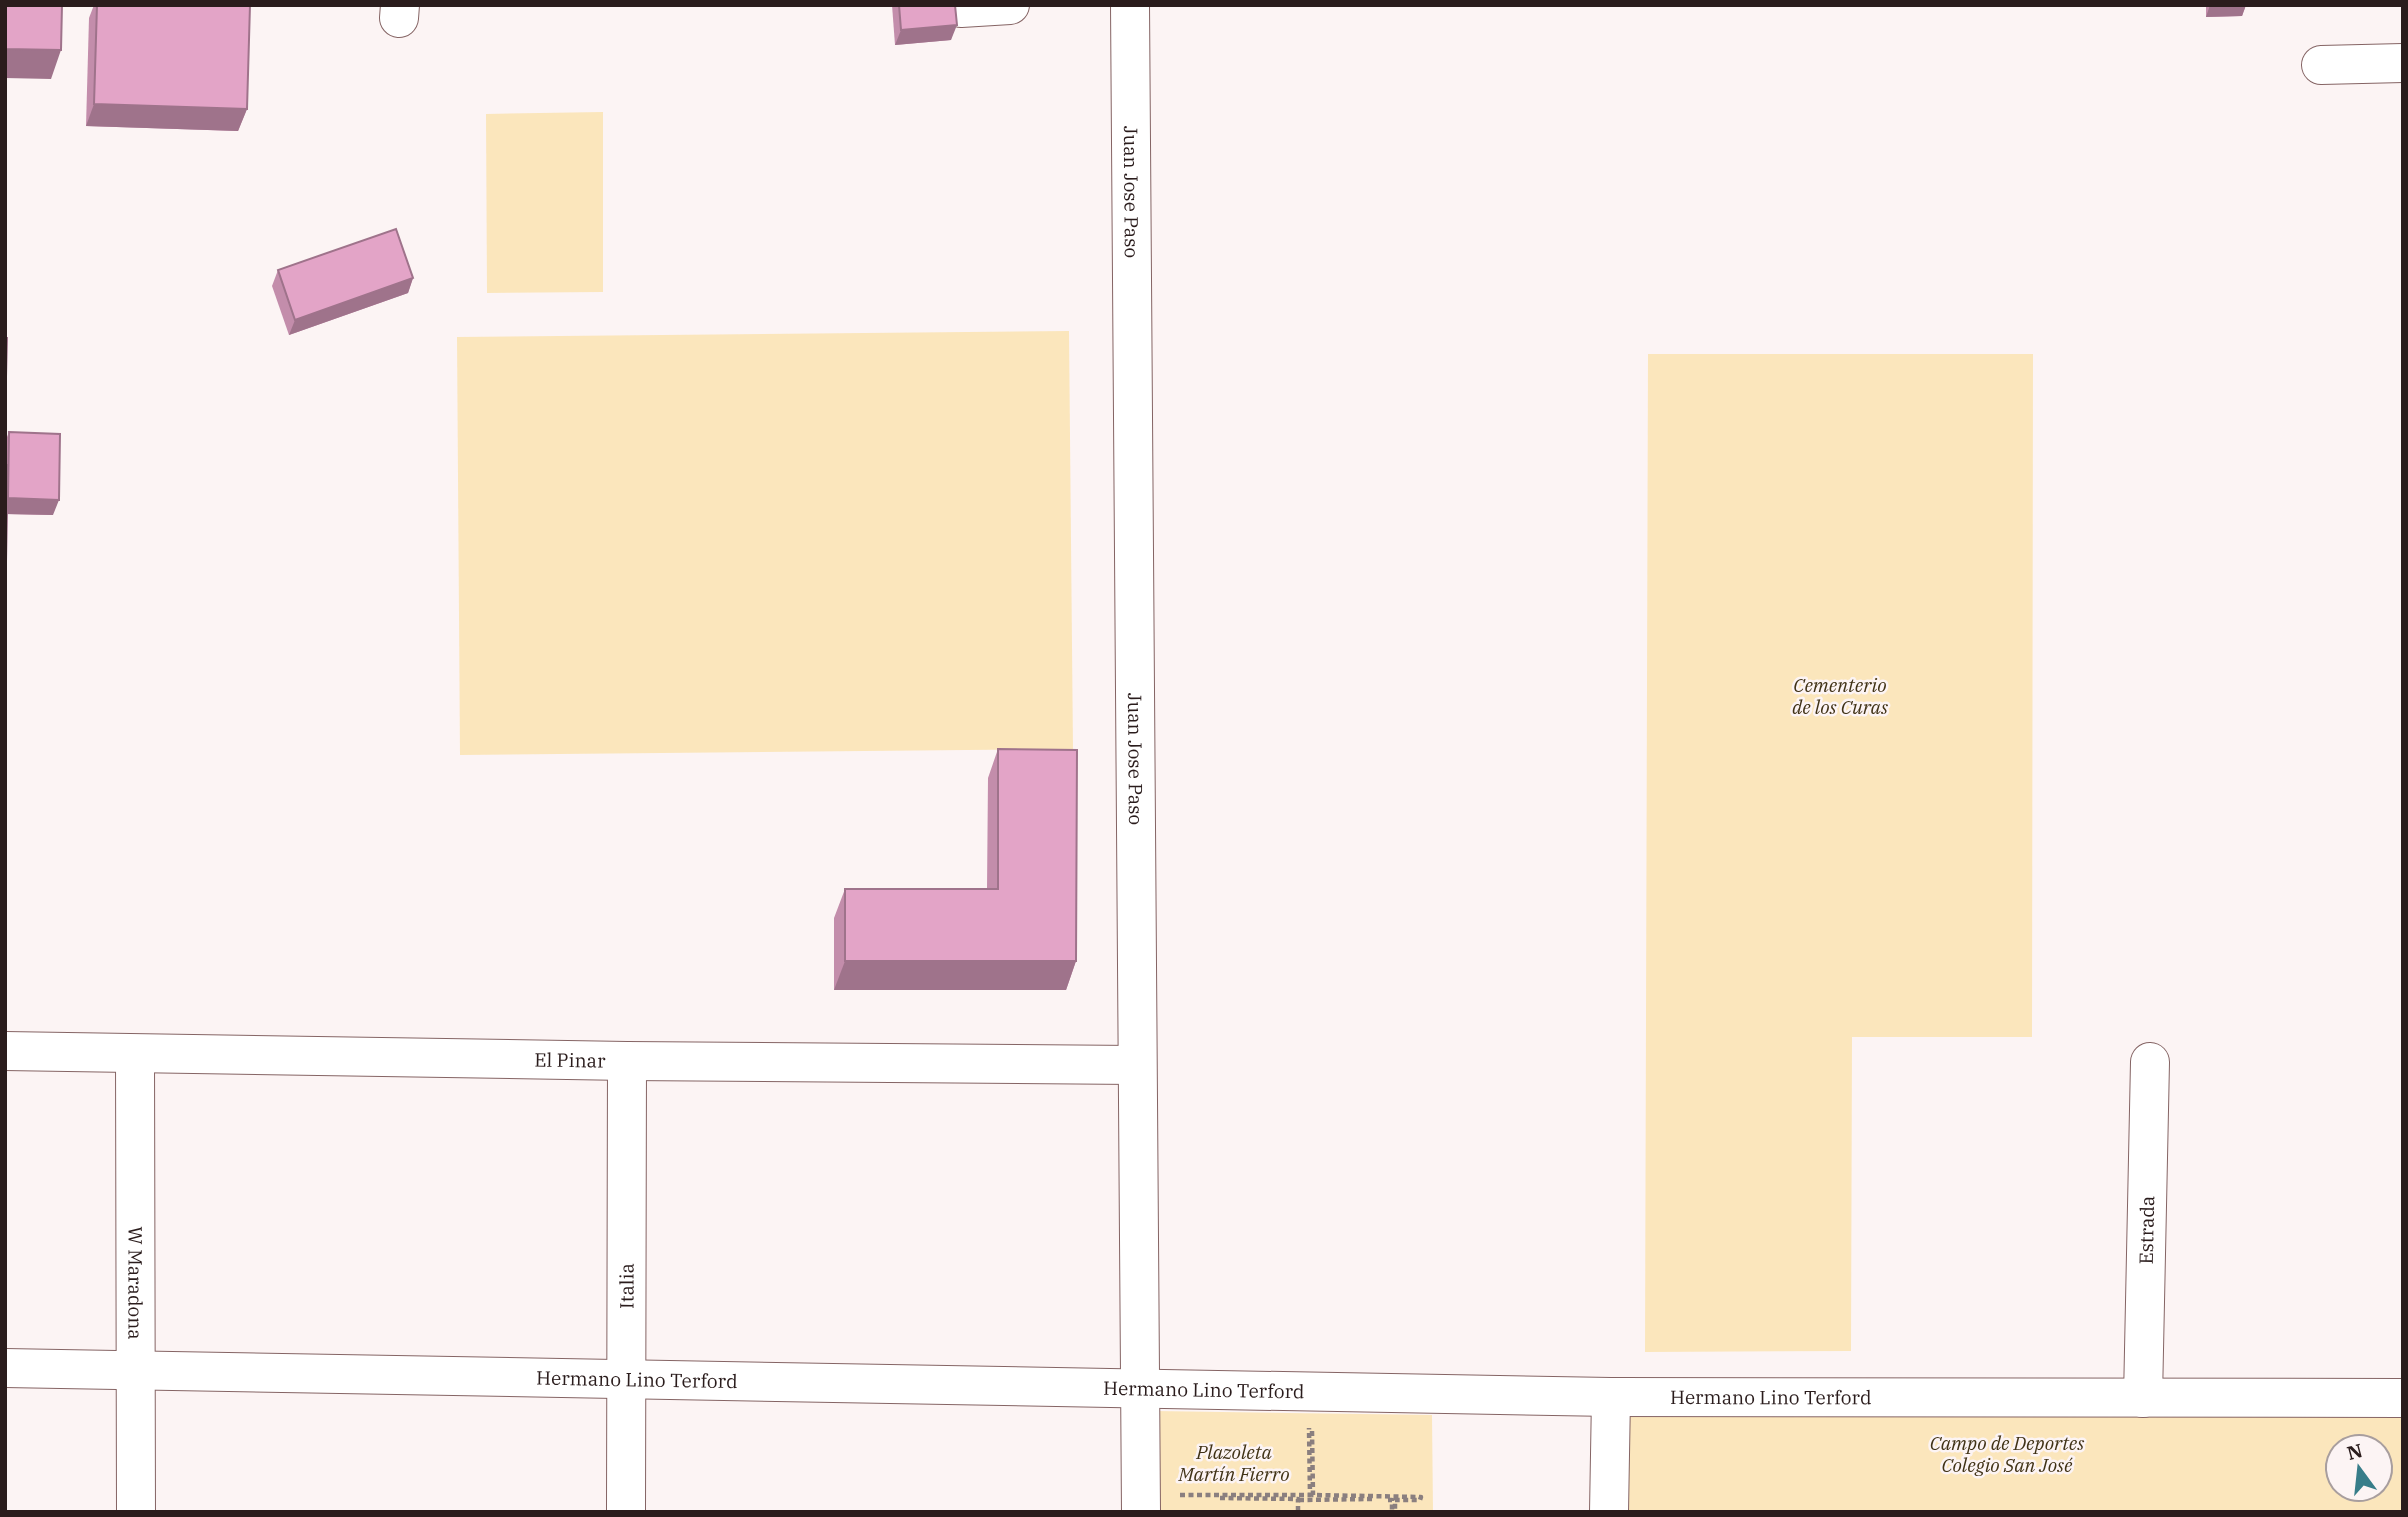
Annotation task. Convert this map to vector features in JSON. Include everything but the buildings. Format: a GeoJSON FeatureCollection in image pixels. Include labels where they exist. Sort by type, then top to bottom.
{"type":"FeatureCollection","features":[{"type":"Feature","properties":{"kind":"street"},"geometry":{"type":"LineString","coordinates":[[961,8],[1010,5]]}},
{"type":"Feature","properties":{"kind":"street","name":"Juan Jose Paso"},"geometry":{"type":"LineString","coordinates":[[1130,5],[1139,1389],[1159,1501]]}},
{"type":"Feature","properties":{"kind":"street"},"geometry":{"type":"LineString","coordinates":[[2321,65],[2403,63]]}},
{"type":"Feature","properties":{"kind":"street","name":"El Pinar"},"geometry":{"type":"LineString","coordinates":[[5,1051],[627,1061],[1136,1065]]}},
{"type":"Feature","properties":{"kind":"street","name":"W Maradona"},"geometry":{"type":"LineString","coordinates":[[135,1054],[136,1512]]}},
{"type":"Feature","properties":{"kind":"street","name":"Italia"},"geometry":{"type":"LineString","coordinates":[[626,1512],[627,1061]]}},
{"type":"Feature","properties":{"kind":"street","name":"Estrada"},"geometry":{"type":"LineString","coordinates":[[2143,1398],[2150,1062]]}},
{"type":"Feature","properties":{"kind":"street","name":"Hermano Lino Terford"},"geometry":{"type":"LineString","coordinates":[[5,1368],[1611,1397],[2403,1398]]}},
{"type":"Feature","properties":{"kind":"street"},"geometry":{"type":"LineString","coordinates":[[1609,1512],[1611,1397]]}},
{"type":"Feature","properties":{"kind":"path"},"geometry":{"type":"LineString","coordinates":[[1159,1501],[1310,1495],[1310,1427],[1313,1495],[1421,1497],[1420,1500],[1395,1500],[1393,1512]]}},
{"type":"Feature","properties":{"kind":"path"},"geometry":{"type":"LineString","coordinates":[[1159,1501],[1298,1499],[1298,1512]]}},
{"type":"Feature","properties":{"kind":"path"},"geometry":{"type":"LineString","coordinates":[[1298,1512],[1299,1499],[1392,1500],[1393,1512]]}},
{"type":"Feature","properties":{"kind":"green space"},"geometry":{"type":"Polygon","coordinates":[[[603,112],[603,292],[487,293],[486,114],[603,112]]]}},
{"type":"Feature","properties":{"kind":"green space"},"geometry":{"type":"Polygon","coordinates":[[[1069,331],[1073,749],[460,755],[457,337],[1069,331]]]}},
{"type":"Feature","properties":{"kind":"green space","name":"Cementerio de los Curas"},"geometry":{"type":"Polygon","coordinates":[[[1648,354],[2033,354],[2032,1037],[1852,1037],[1851,1351],[1645,1352],[1648,354]]]}},
{"type":"Feature","properties":{"kind":"green space","name":"Campo de Deportes Colegio San José"},"geometry":{"type":"Polygon","coordinates":[[[1611,1397],[2403,1398],[2403,1512],[1613,1512],[1611,1397]]]}},
{"type":"Feature","properties":{"kind":"green space","name":"Plazoleta Martín Fierro"},"geometry":{"type":"Polygon","coordinates":[[[1154,1411],[1432,1415],[1433,1512],[1155,1512],[1154,1411]]]}}]}
